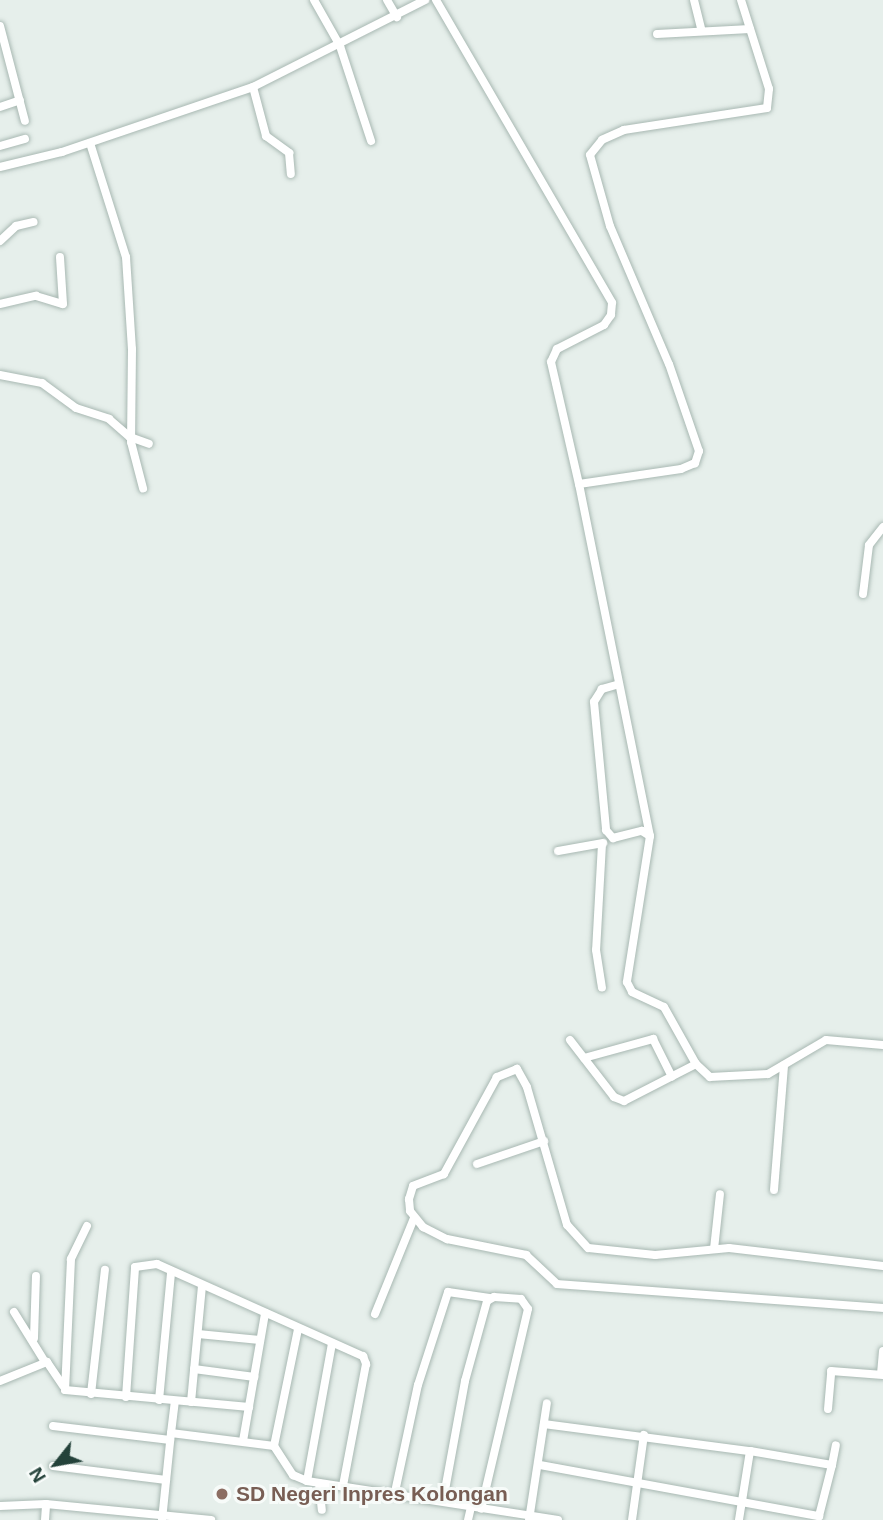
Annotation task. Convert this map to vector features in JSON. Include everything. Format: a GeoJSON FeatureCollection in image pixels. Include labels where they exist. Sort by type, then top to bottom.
{"type":"FeatureCollection","features":[{"type":"Feature","properties":{"kind":"street"},"geometry":{"type":"LineString","coordinates":[[314,0],[340,46],[370,141]]}},
{"type":"Feature","properties":{"kind":"street"},"geometry":{"type":"LineString","coordinates":[[387,0],[397,17]]}},
{"type":"Feature","properties":{"kind":"street"},"geometry":{"type":"LineString","coordinates":[[0,167],[90,143],[253,87],[340,46],[425,0]]}},
{"type":"Feature","properties":{"kind":"street"},"geometry":{"type":"LineString","coordinates":[[436,0],[612,303],[611,315],[604,325],[557,349],[551,362],[579,484],[616,685],[650,835],[628,985],[632,992],[664,1007],[696,1064],[716,1078],[768,1074],[829,1039],[883,1045]]}},
{"type":"Feature","properties":{"kind":"street"},"geometry":{"type":"LineString","coordinates":[[694,0],[701,29]]}},
{"type":"Feature","properties":{"kind":"street"},"geometry":{"type":"LineString","coordinates":[[579,484],[685,468],[695,463],[699,451],[669,364],[610,226],[593,176],[591,151],[602,140],[624,130],[767,108],[769,89],[741,0]]}},
{"type":"Feature","properties":{"kind":"street"},"geometry":{"type":"LineString","coordinates":[[0,26],[4,58],[25,121]]}},
{"type":"Feature","properties":{"kind":"street"},"geometry":{"type":"LineString","coordinates":[[657,34],[701,29],[750,29]]}},
{"type":"Feature","properties":{"kind":"street"},"geometry":{"type":"LineString","coordinates":[[253,87],[266,136],[287,150],[291,174]]}},
{"type":"Feature","properties":{"kind":"street"},"geometry":{"type":"LineString","coordinates":[[0,107],[20,100]]}},
{"type":"Feature","properties":{"kind":"street"},"geometry":{"type":"LineString","coordinates":[[0,146],[25,139]]}},
{"type":"Feature","properties":{"kind":"street"},"geometry":{"type":"LineString","coordinates":[[90,143],[127,264],[131,438],[143,488]]}},
{"type":"Feature","properties":{"kind":"street"},"geometry":{"type":"LineString","coordinates":[[0,242],[16,226],[34,222]]}},
{"type":"Feature","properties":{"kind":"street"},"geometry":{"type":"LineString","coordinates":[[0,304],[36,296],[63,304],[60,257]]}},
{"type":"Feature","properties":{"kind":"street"},"geometry":{"type":"LineString","coordinates":[[0,375],[42,383],[76,408],[113,421],[131,438],[149,444]]}},
{"type":"Feature","properties":{"kind":"street"},"geometry":{"type":"LineString","coordinates":[[863,594],[869,545],[883,527]]}},
{"type":"Feature","properties":{"kind":"street"},"geometry":{"type":"LineString","coordinates":[[616,685],[602,689],[594,702],[606,830],[616,838]]}},
{"type":"Feature","properties":{"kind":"street"},"geometry":{"type":"LineString","coordinates":[[558,851],[601,844],[642,831],[650,835]]}},
{"type":"Feature","properties":{"kind":"street"},"geometry":{"type":"LineString","coordinates":[[601,844],[596,950],[602,988]]}},
{"type":"Feature","properties":{"kind":"street"},"geometry":{"type":"LineString","coordinates":[[584,1058],[653,1039],[672,1077]]}},
{"type":"Feature","properties":{"kind":"street"},"geometry":{"type":"LineString","coordinates":[[570,1040],[614,1097],[624,1101],[696,1064]]}},
{"type":"Feature","properties":{"kind":"street"},"geometry":{"type":"LineString","coordinates":[[774,1190],[784,1065]]}},
{"type":"Feature","properties":{"kind":"street"},"geometry":{"type":"LineString","coordinates":[[883,1266],[714,1249],[636,1254],[601,1252],[578,1243],[567,1225],[523,1073],[508,1070],[497,1077],[444,1174],[413,1186],[409,1205],[414,1218],[447,1239],[526,1255],[557,1284],[883,1308]]}},
{"type":"Feature","properties":{"kind":"street"},"geometry":{"type":"LineString","coordinates":[[477,1164],[544,1141]]}},
{"type":"Feature","properties":{"kind":"street"},"geometry":{"type":"LineString","coordinates":[[714,1249],[720,1195]]}},
{"type":"Feature","properties":{"kind":"street"},"geometry":{"type":"LineString","coordinates":[[375,1314],[414,1218]]}},
{"type":"Feature","properties":{"kind":"street"},"geometry":{"type":"LineString","coordinates":[[63,1386],[71,1259],[86,1226]]}},
{"type":"Feature","properties":{"kind":"street"},"geometry":{"type":"LineString","coordinates":[[127,1397],[135,1267],[156,1264],[298,1329],[360,1354],[366,1362],[343,1486]]}},
{"type":"Feature","properties":{"kind":"street"},"geometry":{"type":"LineString","coordinates":[[91,1394],[106,1270]]}},
{"type":"Feature","properties":{"kind":"street"},"geometry":{"type":"LineString","coordinates":[[159,1400],[172,1272]]}},
{"type":"Feature","properties":{"kind":"street"},"geometry":{"type":"LineString","coordinates":[[34,1338],[36,1276]]}},
{"type":"Feature","properties":{"kind":"street"},"geometry":{"type":"LineString","coordinates":[[191,1402],[202,1286]]}},
{"type":"Feature","properties":{"kind":"street"},"geometry":{"type":"LineString","coordinates":[[395,1492],[418,1385],[448,1292],[521,1299],[529,1306],[481,1509]]}},
{"type":"Feature","properties":{"kind":"street"},"geometry":{"type":"LineString","coordinates":[[443,1501],[465,1381],[490,1298]]}},
{"type":"Feature","properties":{"kind":"street"},"geometry":{"type":"LineString","coordinates":[[14,1312],[34,1338],[45,1362],[63,1386],[91,1394],[249,1406]]}},
{"type":"Feature","properties":{"kind":"street"},"geometry":{"type":"LineString","coordinates":[[243,1441],[265,1312]]}},
{"type":"Feature","properties":{"kind":"street"},"geometry":{"type":"LineString","coordinates":[[298,1329],[274,1446],[293,1475],[307,1481],[395,1492],[529,1518],[558,1520]]}},
{"type":"Feature","properties":{"kind":"street"},"geometry":{"type":"LineString","coordinates":[[198,1334],[260,1340]]}},
{"type":"Feature","properties":{"kind":"street"},"geometry":{"type":"LineString","coordinates":[[307,1481],[332,1343]]}},
{"type":"Feature","properties":{"kind":"street"},"geometry":{"type":"LineString","coordinates":[[828,1409],[832,1371],[882,1374],[883,1351]]}},
{"type":"Feature","properties":{"kind":"street"},"geometry":{"type":"LineString","coordinates":[[0,1381],[45,1362]]}},
{"type":"Feature","properties":{"kind":"street"},"geometry":{"type":"LineString","coordinates":[[194,1369],[254,1377]]}},
{"type":"Feature","properties":{"kind":"street"},"geometry":{"type":"LineString","coordinates":[[162,1518],[175,1401]]}},
{"type":"Feature","properties":{"kind":"street"},"geometry":{"type":"LineString","coordinates":[[529,1518],[540,1465],[547,1403]]}},
{"type":"Feature","properties":{"kind":"street"},"geometry":{"type":"LineString","coordinates":[[544,1424],[644,1435],[832,1465]]}},
{"type":"Feature","properties":{"kind":"street"},"geometry":{"type":"LineString","coordinates":[[53,1426],[243,1441],[274,1446]]}},
{"type":"Feature","properties":{"kind":"street"},"geometry":{"type":"LineString","coordinates":[[632,1520],[644,1435]]}},
{"type":"Feature","properties":{"kind":"street"},"geometry":{"type":"LineString","coordinates":[[540,1465],[819,1516],[836,1445]]}},
{"type":"Feature","properties":{"kind":"street"},"geometry":{"type":"LineString","coordinates":[[740,1520],[750,1451]]}},
{"type":"Feature","properties":{"kind":"street"},"geometry":{"type":"LineString","coordinates":[[52,1466],[166,1480]]}},
{"type":"Feature","properties":{"kind":"street"},"geometry":{"type":"LineString","coordinates":[[319,1483],[322,1510]]}},
{"type":"Feature","properties":{"kind":"street"},"geometry":{"type":"LineString","coordinates":[[45,1520],[46,1504]]}},
{"type":"Feature","properties":{"kind":"street"},"geometry":{"type":"LineString","coordinates":[[0,1506],[46,1504],[162,1518],[211,1520]]}},
{"type":"Feature","properties":{"kind":"street"},"geometry":{"type":"LineString","coordinates":[[468,1520],[471,1507]]}},
{"type":"Feature","properties":{"kind":"place","name":"SD Negeri Inpres Kolongan"},"geometry":{"type":"Point","coordinates":[222,1494]}}]}
